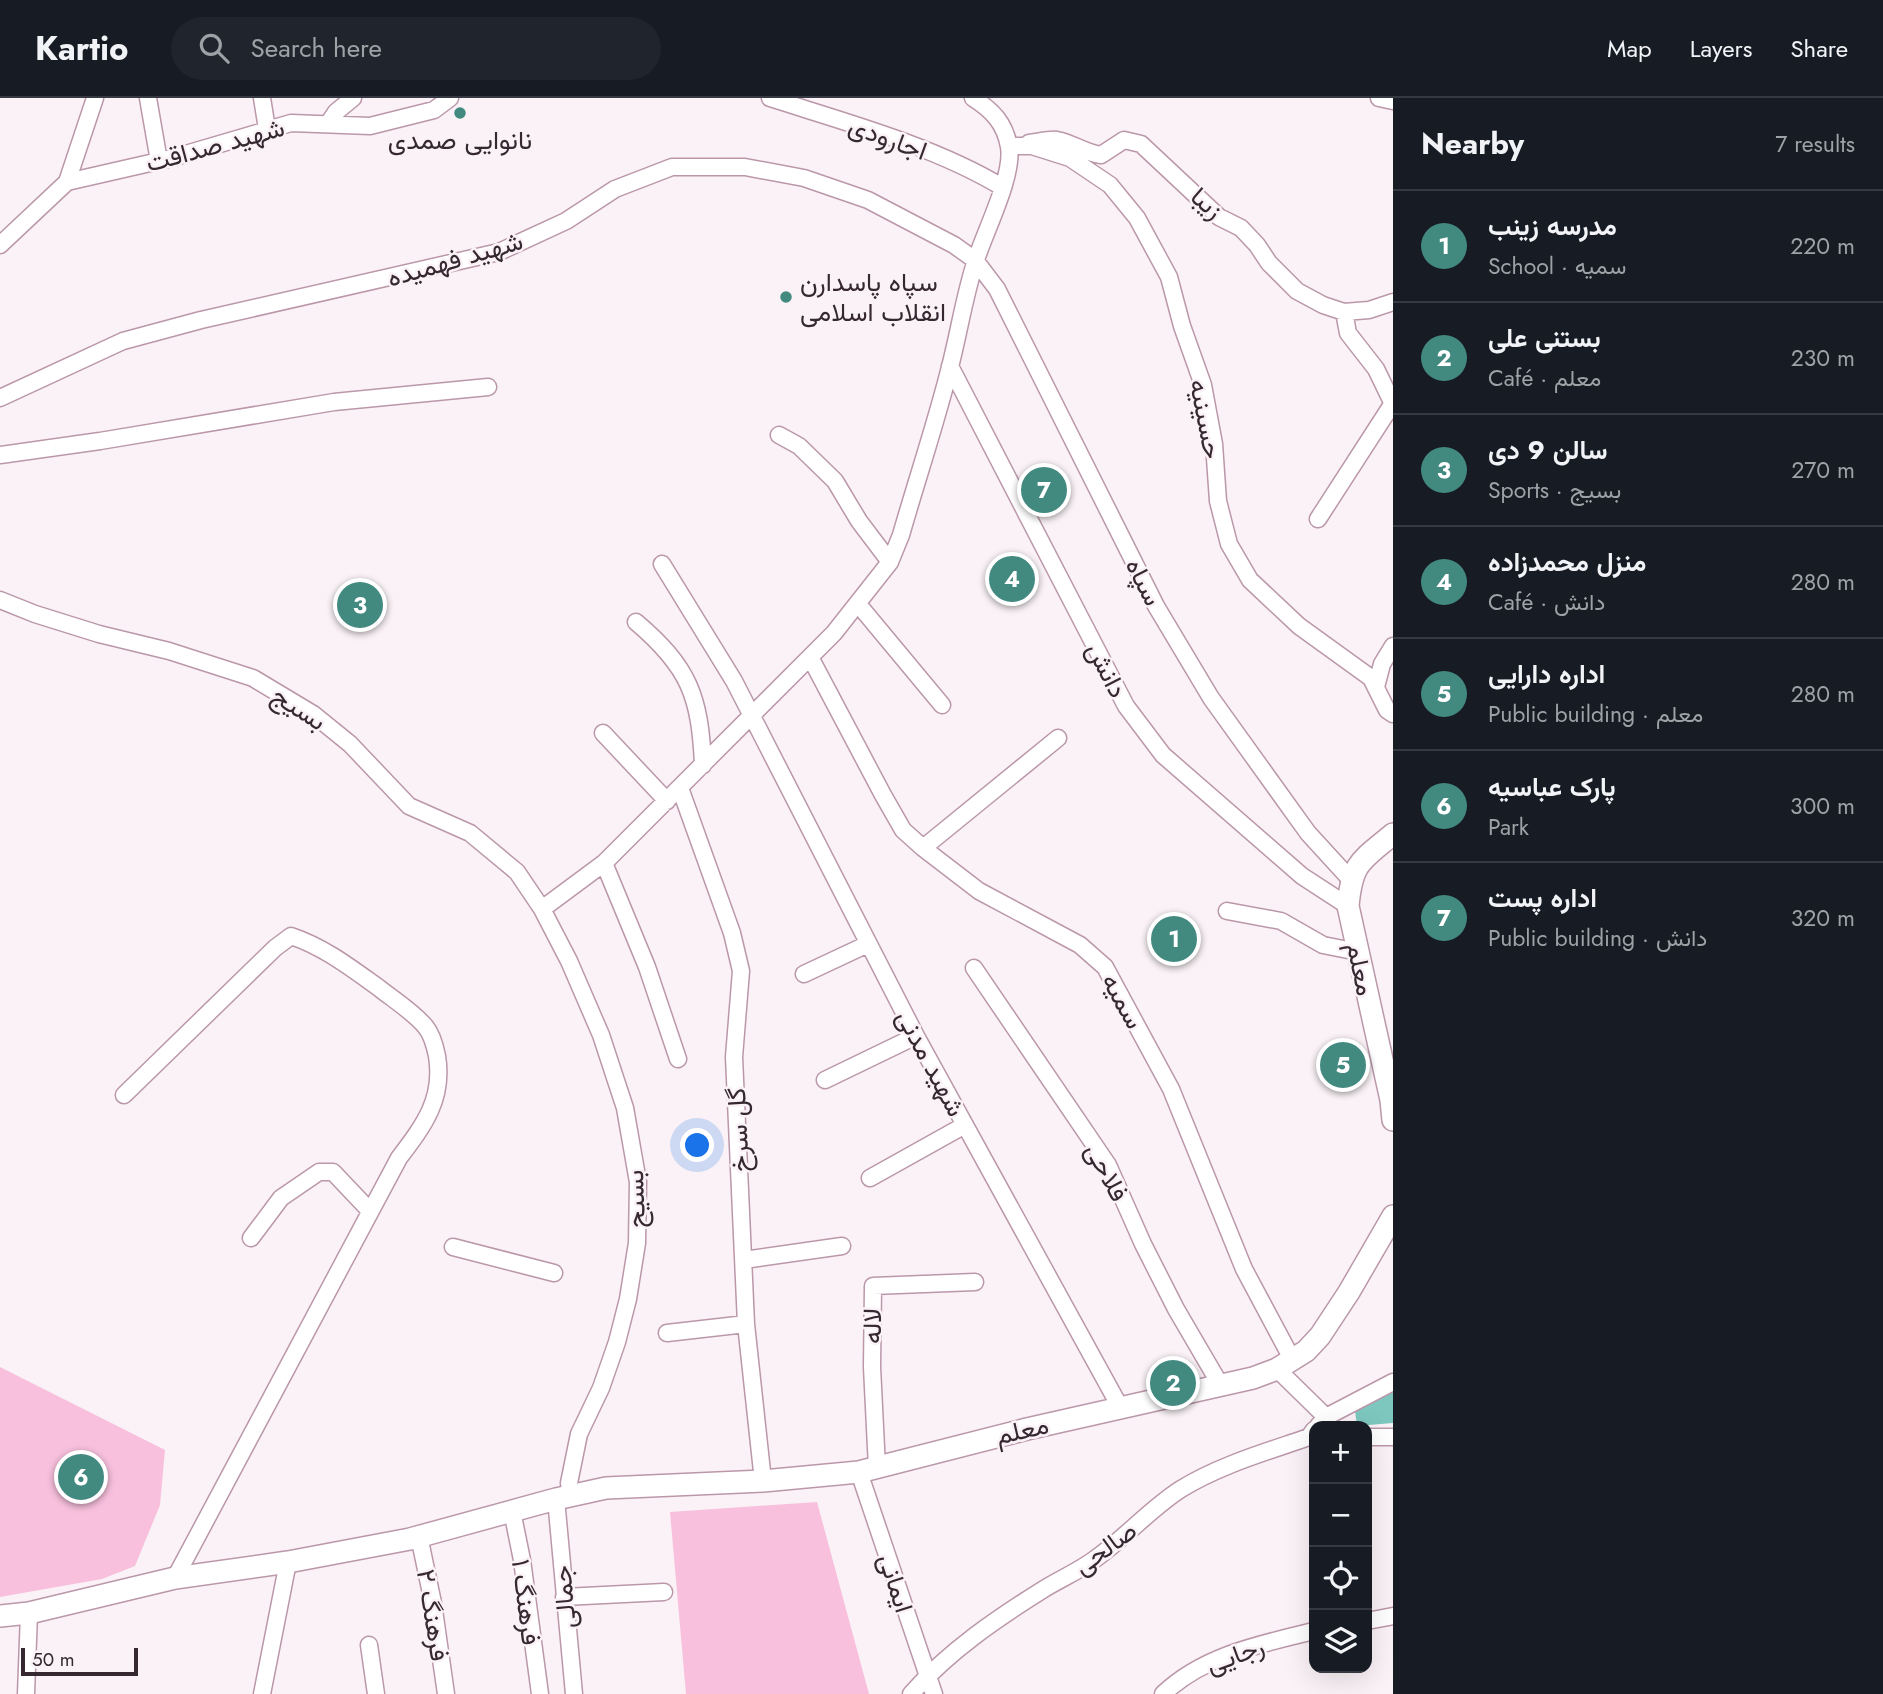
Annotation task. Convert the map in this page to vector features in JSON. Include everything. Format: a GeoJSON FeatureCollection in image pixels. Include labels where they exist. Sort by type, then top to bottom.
{"type":"FeatureCollection","features":[{"type":"Feature","properties":{"kind":"main road","name":"معلم"},"geometry":{"type":"LineString","coordinates":[[1393,834],[1360,862],[1351,880],[1348,906],[1391,1100],[1393,1120]]}},
{"type":"Feature","properties":{"kind":"main road","name":"معلم"},"geometry":{"type":"LineString","coordinates":[[0,1616],[29,1613],[175,1578],[288,1562],[419,1536],[563,1497],[606,1489],[763,1481],[868,1470],[947,1448],[1221,1386],[1284,1364],[1306,1351],[1320,1336],[1393,1216]]}},
{"type":"Feature","properties":{"kind":"street"},"geometry":{"type":"LineString","coordinates":[[0,245],[67,182],[95,98]]}},
{"type":"Feature","properties":{"kind":"street"},"geometry":{"type":"LineString","coordinates":[[148,98],[159,161]]}},
{"type":"Feature","properties":{"kind":"street"},"geometry":{"type":"LineString","coordinates":[[262,98],[267,130]]}},
{"type":"Feature","properties":{"kind":"street"},"geometry":{"type":"LineString","coordinates":[[328,124],[336,112],[353,98]]}},
{"type":"Feature","properties":{"kind":"street","name":"شهید صداقت"},"geometry":{"type":"LineString","coordinates":[[67,182],[159,161],[290,123],[370,126],[434,110],[450,98]]}},
{"type":"Feature","properties":{"kind":"street","name":"اجارودی"},"geometry":{"type":"LineString","coordinates":[[770,98],[877,132],[1002,187]]}},
{"type":"Feature","properties":{"kind":"street"},"geometry":{"type":"LineString","coordinates":[[542,909],[604,863],[667,801],[834,633],[890,562],[901,535],[950,366],[975,260],[1008,173],[1009,146],[1002,128],[992,110],[973,98]]}},
{"type":"Feature","properties":{"kind":"street"},"geometry":{"type":"LineString","coordinates":[[1379,98],[1393,101]]}},
{"type":"Feature","properties":{"kind":"street","name":"زیبا"},"geometry":{"type":"LineString","coordinates":[[1009,146],[1056,139],[1090,154],[1101,155],[1124,140],[1141,144],[1219,217],[1241,228],[1269,263],[1297,291],[1323,305],[1344,312]]}},
{"type":"Feature","properties":{"kind":"street","name":"حسینیه"},"geometry":{"type":"LineString","coordinates":[[1009,146],[1032,146],[1070,158],[1110,185],[1137,218],[1169,277],[1181,326],[1203,385],[1214,444],[1218,501],[1229,544],[1250,580],[1299,626],[1371,678],[1387,710],[1393,714]]}},
{"type":"Feature","properties":{"kind":"street","name":"شهید فهمیده"},"geometry":{"type":"LineString","coordinates":[[0,398],[123,341],[201,320],[499,252],[566,222],[615,189],[672,167],[745,167],[804,178],[868,200],[954,245],[975,260]]}},
{"type":"Feature","properties":{"kind":"street","name":"سپاه"},"geometry":{"type":"LineString","coordinates":[[975,260],[997,289],[1156,606],[1211,698],[1308,833],[1351,880]]}},
{"type":"Feature","properties":{"kind":"street"},"geometry":{"type":"LineString","coordinates":[[1318,519],[1393,404],[1376,369],[1348,333],[1344,312],[1369,310],[1393,302]]}},
{"type":"Feature","properties":{"kind":"street","name":"دانش"},"geometry":{"type":"LineString","coordinates":[[950,366],[1126,706],[1163,755],[1302,876],[1348,906]]}},
{"type":"Feature","properties":{"kind":"street"},"geometry":{"type":"LineString","coordinates":[[0,455],[100,442],[334,402],[488,387]]}},
{"type":"Feature","properties":{"kind":"street"},"geometry":{"type":"LineString","coordinates":[[779,435],[799,446],[835,481],[859,521],[890,562]]}},
{"type":"Feature","properties":{"kind":"street","name":"شهید مدنی"},"geometry":{"type":"LineString","coordinates":[[662,564],[728,671],[916,1036],[1120,1407]]}},
{"type":"Feature","properties":{"kind":"street","name":"بسیج"},"geometry":{"type":"LineString","coordinates":[[0,600],[47,618],[253,678],[322,721],[350,744],[409,806],[470,833],[517,872],[542,909]]}},
{"type":"Feature","properties":{"kind":"street"},"geometry":{"type":"LineString","coordinates":[[858,604],[942,705]]}},
{"type":"Feature","properties":{"kind":"street"},"geometry":{"type":"LineString","coordinates":[[636,622],[663,645],[681,670],[693,696],[701,725],[703,765]]}},
{"type":"Feature","properties":{"kind":"street"},"geometry":{"type":"LineString","coordinates":[[1376,687],[1388,668],[1393,646]]}},
{"type":"Feature","properties":{"kind":"street","name":"سمیه"},"geometry":{"type":"LineString","coordinates":[[810,657],[903,830],[979,891],[1080,945],[1105,967],[1171,1089],[1284,1364],[1312,1421]]}},
{"type":"Feature","properties":{"kind":"street"},"geometry":{"type":"LineString","coordinates":[[603,733],[667,801]]}},
{"type":"Feature","properties":{"kind":"street"},"geometry":{"type":"LineString","coordinates":[[923,848],[1058,738]]}},
{"type":"Feature","properties":{"kind":"street","name":"گل سرخ"},"geometry":{"type":"LineString","coordinates":[[680,788],[732,933],[741,971],[734,1057],[746,1324],[763,1481]]}},
{"type":"Feature","properties":{"kind":"street"},"geometry":{"type":"LineString","coordinates":[[604,863],[647,967],[678,1059]]}},
{"type":"Feature","properties":{"kind":"street","name":"بسیح"},"geometry":{"type":"LineString","coordinates":[[542,909],[569,961],[601,1035],[625,1108],[638,1182],[637,1242],[628,1299],[601,1388],[579,1434],[569,1483],[563,1497]]}},
{"type":"Feature","properties":{"kind":"street"},"geometry":{"type":"LineString","coordinates":[[1227,911],[1281,921],[1323,945],[1358,953]]}},
{"type":"Feature","properties":{"kind":"street"},"geometry":{"type":"LineString","coordinates":[[124,1095],[275,948],[291,936],[314,944],[408,1010],[427,1028],[436,1050],[440,1076],[435,1100],[421,1128],[399,1158],[370,1211],[175,1578]]}},
{"type":"Feature","properties":{"kind":"street"},"geometry":{"type":"LineString","coordinates":[[804,974],[868,944]]}},
{"type":"Feature","properties":{"kind":"street","name":"فلاحی"},"geometry":{"type":"LineString","coordinates":[[975,968],[1108,1166],[1176,1309],[1221,1386]]}},
{"type":"Feature","properties":{"kind":"street"},"geometry":{"type":"LineString","coordinates":[[825,1080],[916,1036]]}},
{"type":"Feature","properties":{"kind":"street"},"geometry":{"type":"LineString","coordinates":[[870,1178],[965,1125]]}},
{"type":"Feature","properties":{"kind":"street"},"geometry":{"type":"LineString","coordinates":[[251,1238],[281,1198],[319,1172],[333,1172],[370,1211]]}},
{"type":"Feature","properties":{"kind":"street"},"geometry":{"type":"LineString","coordinates":[[744,1260],[842,1246]]}},
{"type":"Feature","properties":{"kind":"street"},"geometry":{"type":"LineString","coordinates":[[453,1247],[554,1273]]}},
{"type":"Feature","properties":{"kind":"street","name":"لاله"},"geometry":{"type":"LineString","coordinates":[[868,1470],[873,1286],[975,1282]]}},
{"type":"Feature","properties":{"kind":"street"},"geometry":{"type":"LineString","coordinates":[[667,1333],[746,1324]]}},
{"type":"Feature","properties":{"kind":"street","name":"صالحی"},"geometry":{"type":"LineString","coordinates":[[1329,1421],[1393,1382]]}},
{"type":"Feature","properties":{"kind":"street","name":"صالحی"},"geometry":{"type":"LineString","coordinates":[[911,1694],[926,1675],[978,1633],[1045,1588],[1093,1561],[1180,1490],[1211,1473],[1309,1432]]}},
{"type":"Feature","properties":{"kind":"street"},"geometry":{"type":"LineString","coordinates":[[1372,1437],[1393,1437]]}},
{"type":"Feature","properties":{"kind":"street","name":"ایمانی"},"geometry":{"type":"LineString","coordinates":[[868,1470],[926,1675],[934,1694]]}},
{"type":"Feature","properties":{"kind":"street","name":"جمالی"},"geometry":{"type":"LineString","coordinates":[[563,1497],[564,1597],[574,1694]]}},
{"type":"Feature","properties":{"kind":"street","name":"فرهنگ ۱"},"geometry":{"type":"LineString","coordinates":[[512,1511],[522,1560],[540,1694]]}},
{"type":"Feature","properties":{"kind":"street","name":"فرهنگ ۲"},"geometry":{"type":"LineString","coordinates":[[419,1536],[433,1603],[446,1694]]}},
{"type":"Feature","properties":{"kind":"street"},"geometry":{"type":"LineString","coordinates":[[262,1694],[288,1562]]}},
{"type":"Feature","properties":{"kind":"street"},"geometry":{"type":"LineString","coordinates":[[564,1597],[664,1592]]}},
{"type":"Feature","properties":{"kind":"street"},"geometry":{"type":"LineString","coordinates":[[26,1694],[29,1613]]}},
{"type":"Feature","properties":{"kind":"street"},"geometry":{"type":"LineString","coordinates":[[1372,1619],[1393,1616]]}},
{"type":"Feature","properties":{"kind":"street","name":"رجایی"},"geometry":{"type":"LineString","coordinates":[[1163,1694],[1181,1677],[1240,1649],[1309,1632]]}},
{"type":"Feature","properties":{"kind":"street"},"geometry":{"type":"LineString","coordinates":[[369,1645],[376,1694]]}},
{"type":"Feature","properties":{"kind":"shaded area"},"geometry":{"type":"Polygon","coordinates":[[[0,1367],[165,1450],[160,1505],[135,1566],[102,1579],[0,1597],[0,1367]]]}},
{"type":"Feature","properties":{"kind":"shaded area"},"geometry":{"type":"Polygon","coordinates":[[[817,1502],[869,1694],[686,1694],[670,1512],[817,1502]]]}},
{"type":"Feature","properties":{"kind":"building"},"geometry":{"type":"Polygon","coordinates":[[[1393,1386],[1393,1423],[1372,1425],[1372,1421],[1356,1421],[1354,1403],[1393,1386]]]}},
{"type":"Feature","properties":{"kind":"place","name":"نانوایی صمدی"},"geometry":{"type":"Point","coordinates":[460,113]}},
{"type":"Feature","properties":{"kind":"place","name":"سپاه پاسدارن انقلاب اسلامی"},"geometry":{"type":"Point","coordinates":[786,297]}},
{"type":"Feature","properties":{"kind":"place","name":"اداره پست"},"geometry":{"type":"Point","coordinates":[1044,490]}},
{"type":"Feature","properties":{"kind":"place","name":"منزل محمدزاده"},"geometry":{"type":"Point","coordinates":[1012,579]}},
{"type":"Feature","properties":{"kind":"place","name":"سالن 9 دی"},"geometry":{"type":"Point","coordinates":[360,605]}},
{"type":"Feature","properties":{"kind":"place","name":"مدرسه زینب"},"geometry":{"type":"Point","coordinates":[1174,939]}},
{"type":"Feature","properties":{"kind":"place","name":"اداره دارایی"},"geometry":{"type":"Point","coordinates":[1343,1065]}},
{"type":"Feature","properties":{"kind":"place","name":"بستنی علی"},"geometry":{"type":"Point","coordinates":[1173,1383]}},
{"type":"Feature","properties":{"kind":"place","name":"پارک عباسیه"},"geometry":{"type":"Point","coordinates":[81,1477]}}]}
